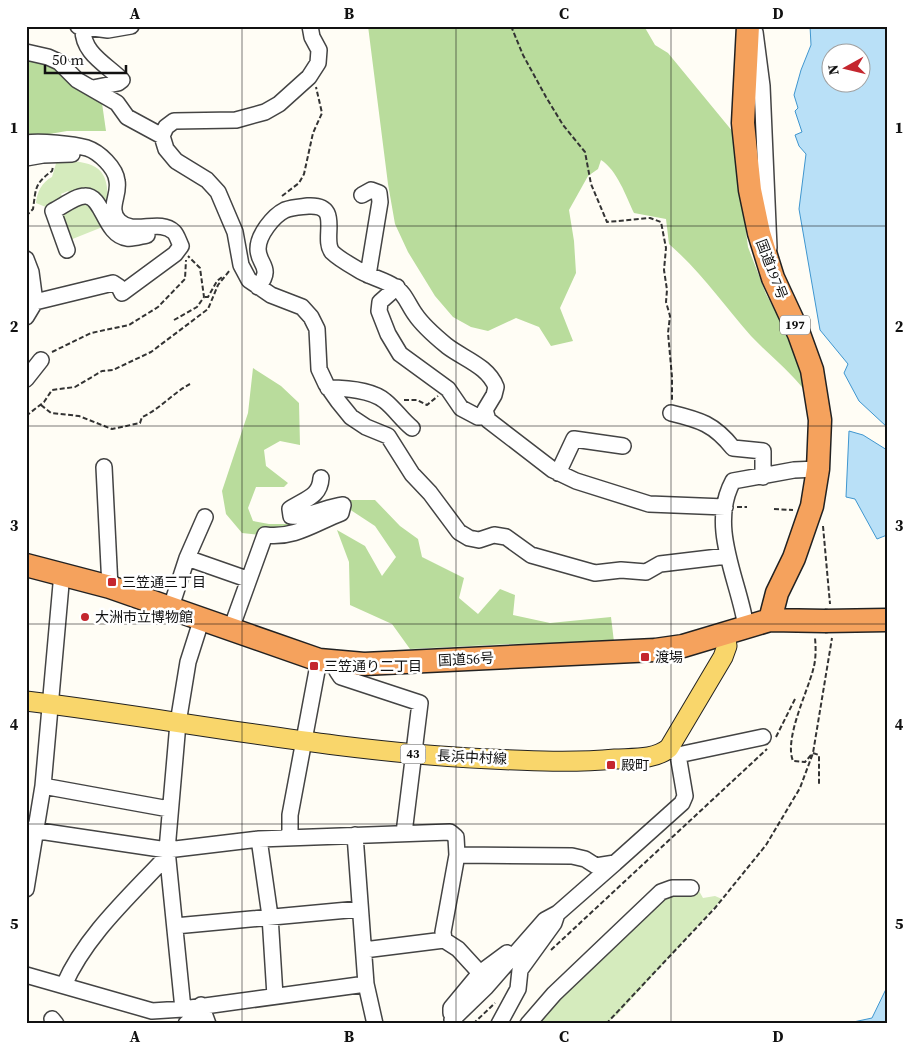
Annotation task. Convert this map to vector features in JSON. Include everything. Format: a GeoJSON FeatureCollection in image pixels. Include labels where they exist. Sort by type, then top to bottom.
{"type":"FeatureCollection","features":[{"type":"Feature","properties":{"kind":"highway","name":"国道197号"},"geometry":{"type":"LineString","coordinates":[[748,26],[743,124],[750,190],[759,233],[768,262],[812,370],[820,420],[818,469],[812,506],[794,558],[778,593],[770,620]]}},
{"type":"Feature","properties":{"kind":"highway","name":"国道56号"},"geometry":{"type":"LineString","coordinates":[[26,565],[110,587],[327,661],[364,664],[655,650],[683,646],[770,620],[887,620]]}},
{"type":"Feature","properties":{"kind":"main road"},"geometry":{"type":"LineString","coordinates":[[674,751],[736,630]]}},
{"type":"Feature","properties":{"kind":"main road","name":"長浜中村線"},"geometry":{"type":"LineString","coordinates":[[26,701],[303,741],[412,754],[554,762],[661,755],[674,751]]}},
{"type":"Feature","properties":{"kind":"street"},"geometry":{"type":"LineString","coordinates":[[93,88],[118,83],[122,80],[91,52],[81,27],[108,30],[131,26]]}},
{"type":"Feature","properties":{"kind":"street"},"geometry":{"type":"LineString","coordinates":[[310,26],[320,58],[312,72],[289,96],[265,112],[236,120],[174,121],[166,128],[162,136],[166,149],[176,161],[207,180],[218,192],[235,232],[240,264],[249,280],[258,287],[302,307],[311,317],[317,329],[319,369],[328,388],[351,417],[366,428],[388,436],[412,474],[430,493],[459,532],[470,538],[479,540],[494,535],[506,537],[531,555],[595,573],[621,570],[646,572],[660,564],[727,556]]}},
{"type":"Feature","properties":{"kind":"street"},"geometry":{"type":"LineString","coordinates":[[753,26],[761,78],[765,136],[770,239],[768,262]]}},
{"type":"Feature","properties":{"kind":"street"},"geometry":{"type":"LineString","coordinates":[[26,52],[48,57],[59,62],[76,80],[117,103],[127,117],[162,136]]}},
{"type":"Feature","properties":{"kind":"street"},"geometry":{"type":"LineString","coordinates":[[26,143],[88,148],[106,161],[115,174],[117,190],[114,207],[118,220],[130,228],[167,229],[174,233],[181,246],[175,254],[122,293],[119,287],[113,283],[35,302]]}},
{"type":"Feature","properties":{"kind":"street"},"geometry":{"type":"LineString","coordinates":[[26,158],[54,155],[86,156],[98,160],[115,174]]}},
{"type":"Feature","properties":{"kind":"street"},"geometry":{"type":"LineString","coordinates":[[362,195],[371,190],[379,192],[380,202],[368,275]]}},
{"type":"Feature","properties":{"kind":"street"},"geometry":{"type":"LineString","coordinates":[[67,250],[53,211],[82,196],[89,196],[96,200],[111,227],[127,238],[149,235],[167,229]]}},
{"type":"Feature","properties":{"kind":"street"},"geometry":{"type":"LineString","coordinates":[[258,287],[263,280],[265,271],[263,261],[258,252],[258,243],[269,224],[284,211],[295,207],[314,206],[324,211],[330,219],[329,242],[331,251],[368,275],[397,287],[416,316],[430,330],[448,347],[487,373],[494,382],[494,395],[485,410],[485,416]]}},
{"type":"Feature","properties":{"kind":"street"},"geometry":{"type":"LineString","coordinates":[[26,259],[31,272],[35,302],[32,310],[26,317]]}},
{"type":"Feature","properties":{"kind":"street"},"geometry":{"type":"LineString","coordinates":[[397,287],[380,302],[380,312],[388,334],[400,354],[448,389],[461,408],[478,417],[485,416],[558,473],[649,504],[725,507]]}},
{"type":"Feature","properties":{"kind":"street"},"geometry":{"type":"LineString","coordinates":[[26,379],[41,360]]}},
{"type":"Feature","properties":{"kind":"street"},"geometry":{"type":"LineString","coordinates":[[328,388],[365,393],[384,400],[400,419],[412,428]]}},
{"type":"Feature","properties":{"kind":"street"},"geometry":{"type":"LineString","coordinates":[[672,413],[692,418],[720,430],[733,448],[763,451],[763,477]]}},
{"type":"Feature","properties":{"kind":"street"},"geometry":{"type":"LineString","coordinates":[[558,473],[574,439],[624,446]]}},
{"type":"Feature","properties":{"kind":"street"},"geometry":{"type":"LineString","coordinates":[[104,466],[110,587]]}},
{"type":"Feature","properties":{"kind":"street"},"geometry":{"type":"LineString","coordinates":[[736,630],[727,556],[725,507],[727,492],[733,481],[794,470],[818,469]]}},
{"type":"Feature","properties":{"kind":"street"},"geometry":{"type":"LineString","coordinates":[[231,629],[247,579],[264,536],[277,537],[296,534],[317,522],[341,513],[343,505],[330,507],[300,517],[291,516],[290,510],[315,495],[320,488],[321,478]]}},
{"type":"Feature","properties":{"kind":"street"},"geometry":{"type":"LineString","coordinates":[[171,607],[187,558],[205,517]]}},
{"type":"Feature","properties":{"kind":"street"},"geometry":{"type":"LineString","coordinates":[[187,558],[247,579]]}},
{"type":"Feature","properties":{"kind":"street"},"geometry":{"type":"LineString","coordinates":[[26,889],[31,829],[43,786],[62,573]]}},
{"type":"Feature","properties":{"kind":"street"},"geometry":{"type":"LineString","coordinates":[[183,1009],[167,853],[169,809],[178,723],[188,662],[202,618]]}},
{"type":"Feature","properties":{"kind":"street"},"geometry":{"type":"LineString","coordinates":[[290,837],[290,815],[303,741],[327,661]]}},
{"type":"Feature","properties":{"kind":"street"},"geometry":{"type":"LineString","coordinates":[[327,661],[341,677],[420,703],[412,754],[404,833]]}},
{"type":"Feature","properties":{"kind":"street"},"geometry":{"type":"LineString","coordinates":[[449,1022],[486,987],[545,920],[558,913],[682,803],[685,796],[674,751],[763,737]]}},
{"type":"Feature","properties":{"kind":"street"},"geometry":{"type":"LineString","coordinates":[[43,786],[169,809]]}},
{"type":"Feature","properties":{"kind":"street"},"geometry":{"type":"LineString","coordinates":[[31,829],[167,853],[259,839],[450,832],[456,837],[457,855],[443,932],[444,940]]}},
{"type":"Feature","properties":{"kind":"street"},"geometry":{"type":"LineString","coordinates":[[355,835],[359,909],[370,1023]]}},
{"type":"Feature","properties":{"kind":"street"},"geometry":{"type":"LineString","coordinates":[[259,839],[270,916],[275,996]]}},
{"type":"Feature","properties":{"kind":"street"},"geometry":{"type":"LineString","coordinates":[[64,985],[72,967],[110,917],[167,853]]}},
{"type":"Feature","properties":{"kind":"street"},"geometry":{"type":"LineString","coordinates":[[457,855],[572,856],[585,859],[596,866],[616,863]]}},
{"type":"Feature","properties":{"kind":"street"},"geometry":{"type":"LineString","coordinates":[[528,1024],[554,994],[661,892],[672,888],[691,888]]}},
{"type":"Feature","properties":{"kind":"street"},"geometry":{"type":"LineString","coordinates":[[175,926],[359,909]]}},
{"type":"Feature","properties":{"kind":"street"},"geometry":{"type":"LineString","coordinates":[[499,1024],[518,990],[520,970],[554,923],[558,913]]}},
{"type":"Feature","properties":{"kind":"street"},"geometry":{"type":"LineString","coordinates":[[364,950],[444,940],[458,949],[480,973]]}},
{"type":"Feature","properties":{"kind":"street"},"geometry":{"type":"LineString","coordinates":[[449,1022],[451,1008],[480,973],[505,954],[516,951]]}},
{"type":"Feature","properties":{"kind":"street"},"geometry":{"type":"LineString","coordinates":[[26,975],[152,1010],[183,1009],[204,1013]]}},
{"type":"Feature","properties":{"kind":"street"},"geometry":{"type":"LineString","coordinates":[[186,1024],[204,1013],[275,996],[366,984]]}},
{"type":"Feature","properties":{"kind":"path"},"geometry":{"type":"LineString","coordinates":[[511,26],[532,70],[563,124],[586,152],[591,184],[607,222],[650,218],[661,222],[666,248],[664,270],[667,290],[666,302],[670,316],[668,333],[672,377],[672,413]]}},
{"type":"Feature","properties":{"kind":"path"},"geometry":{"type":"LineString","coordinates":[[276,200],[299,183],[304,174],[313,133],[322,113],[312,72]]}},
{"type":"Feature","properties":{"kind":"path"},"geometry":{"type":"LineString","coordinates":[[26,216],[33,209],[34,194],[39,181],[52,171],[54,155]]}},
{"type":"Feature","properties":{"kind":"path"},"geometry":{"type":"LineString","coordinates":[[181,246],[200,268],[204,298]]}},
{"type":"Feature","properties":{"kind":"path"},"geometry":{"type":"LineString","coordinates":[[41,360],[47,354],[71,345],[91,333],[129,325],[158,307],[185,279],[188,262],[181,246]]}},
{"type":"Feature","properties":{"kind":"path"},"geometry":{"type":"LineString","coordinates":[[174,320],[197,308],[204,298],[208,297],[217,281],[240,264]]}},
{"type":"Feature","properties":{"kind":"path"},"geometry":{"type":"LineString","coordinates":[[26,416],[40,405],[52,390],[76,387],[102,370],[113,370],[151,352],[208,309],[223,275]]}},
{"type":"Feature","properties":{"kind":"path"},"geometry":{"type":"LineString","coordinates":[[40,405],[51,413],[79,416],[112,429],[140,423],[142,417],[153,413],[180,389],[190,384]]}},
{"type":"Feature","properties":{"kind":"path"},"geometry":{"type":"LineString","coordinates":[[399,398],[417,400],[427,404],[448,389]]}},
{"type":"Feature","properties":{"kind":"path"},"geometry":{"type":"LineString","coordinates":[[813,753],[805,762],[798,762],[793,761],[791,749],[798,716],[814,668],[820,620]]}},
{"type":"Feature","properties":{"kind":"path"},"geometry":{"type":"LineString","coordinates":[[547,954],[760,757],[784,725],[796,697]]}},
{"type":"Feature","properties":{"kind":"path"},"geometry":{"type":"LineString","coordinates":[[813,753],[819,755],[819,784]]}},
{"type":"Feature","properties":{"kind":"path"},"geometry":{"type":"LineString","coordinates":[[606,1024],[715,908],[766,845],[800,788],[813,753]]}},
{"type":"Feature","properties":{"kind":"green space"},"geometry":{"type":"Polygon","coordinates":[[[368,26],[644,26],[655,45],[668,53],[733,132],[748,247],[766,294],[792,342],[805,391],[786,369],[751,336],[701,277],[669,244],[666,219],[634,213],[612,170],[601,160],[598,169],[588,176],[569,210],[574,241],[576,273],[560,308],[573,341],[551,346],[539,327],[516,318],[488,331],[471,327],[453,317],[435,296],[408,252],[395,224],[388,184],[368,26]]]}},
{"type":"Feature","properties":{"kind":"green space"},"geometry":{"type":"Polygon","coordinates":[[[26,56],[41,59],[101,96],[106,131],[67,131],[26,138],[26,56]]]}},
{"type":"Feature","properties":{"kind":"green space"},"geometry":{"type":"Polygon","coordinates":[[[57,160],[82,162],[98,169],[103,175],[106,184],[108,195],[107,210],[71,197],[68,191],[61,194],[64,200],[48,208],[36,203],[41,188],[52,177],[57,160]]]}},
{"type":"Feature","properties":{"kind":"green space"},"geometry":{"type":"Polygon","coordinates":[[[87,202],[92,203],[105,226],[70,240],[63,214],[87,202]]]}},
{"type":"Feature","properties":{"kind":"green space"},"geometry":{"type":"Polygon","coordinates":[[[253,368],[281,386],[299,403],[300,445],[280,441],[264,450],[266,466],[288,483],[284,487],[256,487],[248,508],[253,521],[269,524],[296,524],[295,534],[277,537],[242,533],[226,514],[222,491],[248,413],[253,368]]]}},
{"type":"Feature","properties":{"kind":"green space"},"geometry":{"type":"Polygon","coordinates":[[[345,500],[375,500],[400,526],[418,539],[422,557],[464,578],[459,598],[478,614],[500,589],[515,595],[513,615],[550,623],[611,617],[614,642],[510,644],[410,649],[392,624],[350,605],[349,562],[337,530],[365,546],[382,576],[396,557],[375,526],[343,505],[345,500]]]}},
{"type":"Feature","properties":{"kind":"green space"},"geometry":{"type":"Polygon","coordinates":[[[691,888],[699,891],[703,898],[715,896],[722,899],[617,1015],[605,1024],[528,1024],[660,894],[691,888]]]}},
{"type":"Feature","properties":{"kind":"water"},"geometry":{"type":"Polygon","coordinates":[[[810,26],[887,26],[887,427],[859,401],[844,373],[848,364],[820,330],[799,209],[806,154],[799,146],[795,135],[802,132],[795,111],[798,108],[794,95],[811,45],[810,26]]]}},
{"type":"Feature","properties":{"kind":"water"},"geometry":{"type":"Polygon","coordinates":[[[849,431],[863,435],[887,450],[887,535],[877,539],[855,499],[846,497],[849,431]]]}},
{"type":"Feature","properties":{"kind":"water"},"geometry":{"type":"Polygon","coordinates":[[[887,987],[887,1024],[844,1024],[872,1018],[887,987]]]}},
{"type":"Feature","properties":{"kind":"place","name":"三笠通三丁目"},"geometry":{"type":"Point","coordinates":[112,582]}},
{"type":"Feature","properties":{"kind":"place","name":"大洲市立博物館"},"geometry":{"type":"Point","coordinates":[85,617]}},
{"type":"Feature","properties":{"kind":"place","name":"渡場"},"geometry":{"type":"Point","coordinates":[645,657]}},
{"type":"Feature","properties":{"kind":"place","name":"三笠通り二丁目"},"geometry":{"type":"Point","coordinates":[314,666]}},
{"type":"Feature","properties":{"kind":"place","name":"殿町"},"geometry":{"type":"Point","coordinates":[611,765]}}]}
